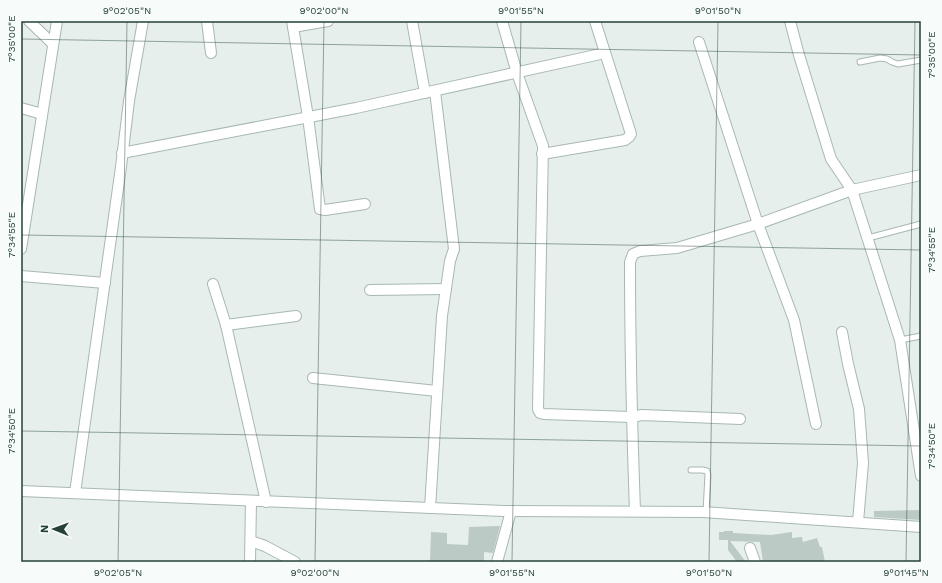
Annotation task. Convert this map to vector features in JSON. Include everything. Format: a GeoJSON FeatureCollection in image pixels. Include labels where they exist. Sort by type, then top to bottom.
{"type":"FeatureCollection","features":[{"type":"Feature","properties":{"kind":"street"},"geometry":{"type":"LineString","coordinates":[[29,21],[53,44]]}},
{"type":"Feature","properties":{"kind":"street"},"geometry":{"type":"LineString","coordinates":[[21,250],[24,206],[42,114],[57,21]]}},
{"type":"Feature","properties":{"kind":"street"},"geometry":{"type":"LineString","coordinates":[[75,493],[129,101],[143,21]]}},
{"type":"Feature","properties":{"kind":"street"},"geometry":{"type":"LineString","coordinates":[[207,21],[211,53]]}},
{"type":"Feature","properties":{"kind":"street"},"geometry":{"type":"LineString","coordinates":[[328,21],[293,24],[308,118],[320,209],[325,210],[364,204]]}},
{"type":"Feature","properties":{"kind":"street"},"geometry":{"type":"LineString","coordinates":[[412,21],[430,92],[454,250],[450,261],[442,316],[430,508]]}},
{"type":"Feature","properties":{"kind":"street"},"geometry":{"type":"LineString","coordinates":[[502,21],[517,73],[541,140],[538,409],[540,413],[632,417],[642,415],[740,420]]}},
{"type":"Feature","properties":{"kind":"street"},"geometry":{"type":"LineString","coordinates":[[542,154],[625,140],[631,134],[595,21]]}},
{"type":"Feature","properties":{"kind":"street"},"geometry":{"type":"LineString","coordinates":[[790,21],[831,159],[852,190],[900,340],[921,476]]}},
{"type":"Feature","properties":{"kind":"street"},"geometry":{"type":"LineString","coordinates":[[699,42],[758,224],[794,320],[816,424]]}},
{"type":"Feature","properties":{"kind":"street"},"geometry":{"type":"LineString","coordinates":[[122,153],[308,118],[605,53]]}},
{"type":"Feature","properties":{"kind":"street"},"geometry":{"type":"LineString","coordinates":[[21,108],[42,114]]}},
{"type":"Feature","properties":{"kind":"street"},"geometry":{"type":"LineString","coordinates":[[635,511],[630,262],[633,254],[640,251],[677,248],[758,224],[852,190],[921,175]]}},
{"type":"Feature","properties":{"kind":"street"},"geometry":{"type":"LineString","coordinates":[[21,276],[105,283]]}},
{"type":"Feature","properties":{"kind":"street"},"geometry":{"type":"LineString","coordinates":[[213,284],[226,325],[266,502]]}},
{"type":"Feature","properties":{"kind":"street"},"geometry":{"type":"LineString","coordinates":[[370,290],[446,289]]}},
{"type":"Feature","properties":{"kind":"street"},"geometry":{"type":"LineString","coordinates":[[226,325],[296,316]]}},
{"type":"Feature","properties":{"kind":"street"},"geometry":{"type":"LineString","coordinates":[[842,332],[859,409],[863,463],[858,522]]}},
{"type":"Feature","properties":{"kind":"street"},"geometry":{"type":"LineString","coordinates":[[312,378],[437,392]]}},
{"type":"Feature","properties":{"kind":"street"},"geometry":{"type":"LineString","coordinates":[[21,491],[511,511],[706,512],[921,527]]}},
{"type":"Feature","properties":{"kind":"street"},"geometry":{"type":"LineString","coordinates":[[250,562],[251,501]]}},
{"type":"Feature","properties":{"kind":"street"},"geometry":{"type":"LineString","coordinates":[[497,562],[511,511]]}},
{"type":"Feature","properties":{"kind":"street"},"geometry":{"type":"LineString","coordinates":[[251,541],[295,562]]}},
{"type":"Feature","properties":{"kind":"street"},"geometry":{"type":"LineString","coordinates":[[750,548],[754,562]]}},
{"type":"Feature","properties":{"kind":"lane"},"geometry":{"type":"LineString","coordinates":[[860,62],[880,58],[887,59],[898,64],[921,60]]}},
{"type":"Feature","properties":{"kind":"lane"},"geometry":{"type":"LineString","coordinates":[[868,238],[921,224]]}},
{"type":"Feature","properties":{"kind":"lane"},"geometry":{"type":"LineString","coordinates":[[900,340],[921,336]]}},
{"type":"Feature","properties":{"kind":"lane"},"geometry":{"type":"LineString","coordinates":[[691,470],[702,470],[707,472],[706,512]]}},
{"type":"Feature","properties":{"kind":"building"},"geometry":{"type":"Polygon","coordinates":[[[921,510],[921,520],[874,517],[874,511],[921,510]]]}},
{"type":"Feature","properties":{"kind":"building"},"geometry":{"type":"Polygon","coordinates":[[[500,526],[493,553],[484,552],[484,562],[430,562],[431,532],[447,533],[447,544],[468,545],[469,527],[500,526]]]}},
{"type":"Feature","properties":{"kind":"building"},"geometry":{"type":"Polygon","coordinates":[[[733,531],[733,533],[771,535],[792,532],[792,538],[802,537],[803,542],[817,538],[820,547],[822,547],[825,562],[763,562],[760,542],[730,541],[746,562],[737,562],[728,550],[728,540],[719,540],[719,532],[733,531]]]}}]}
